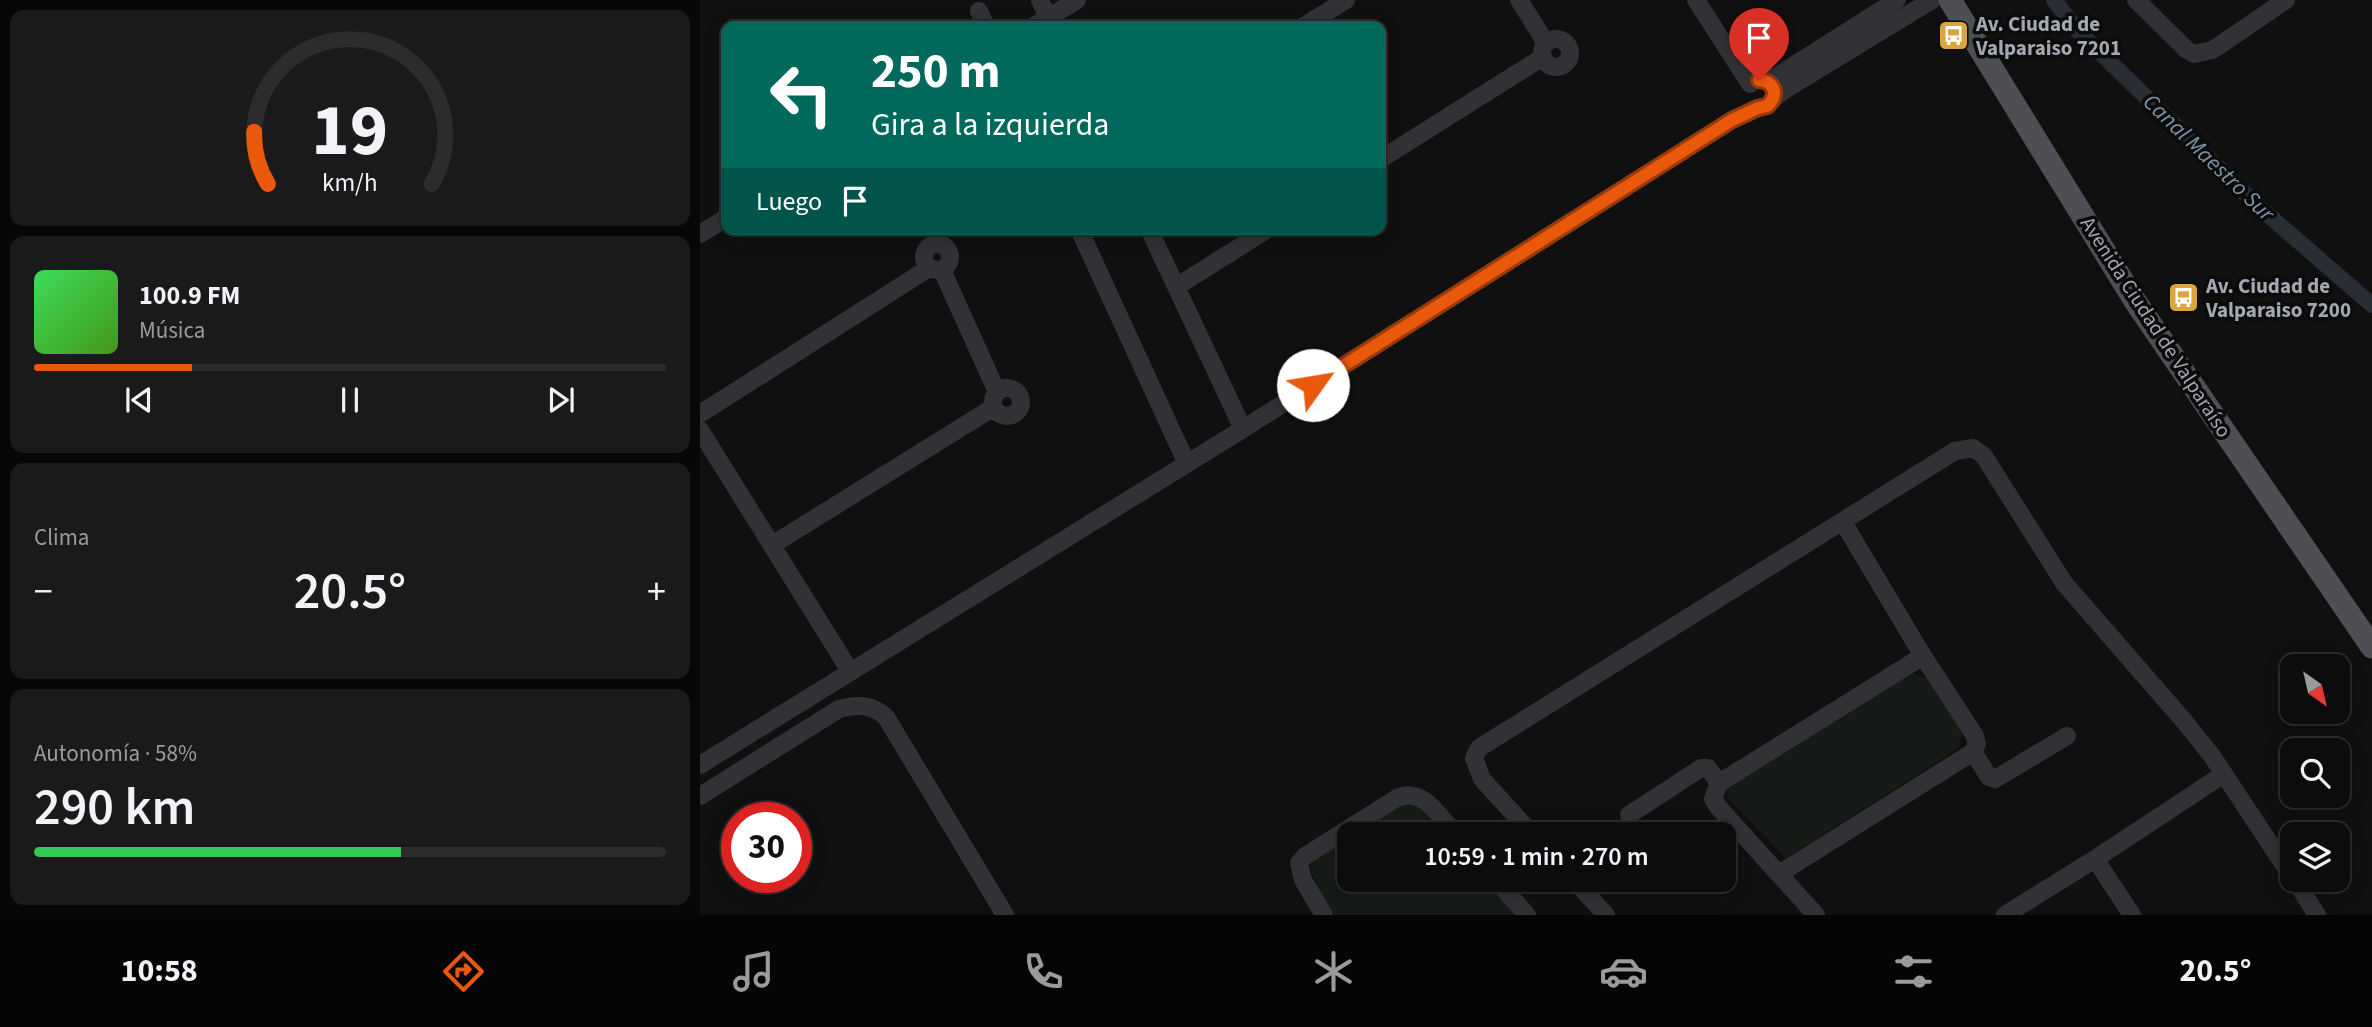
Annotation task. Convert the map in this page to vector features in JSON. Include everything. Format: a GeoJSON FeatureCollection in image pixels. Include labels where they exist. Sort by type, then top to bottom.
{"type":"FeatureCollection","features":[{"type":"Feature","properties":{"kind":"main road","name":"Avenida Ciudad de Valparaíso"},"geometry":{"type":"LineString","coordinates":[[1950,0],[2135,301],[2372,647]]}},
{"type":"Feature","properties":{"kind":"street"},"geometry":{"type":"LineString","coordinates":[[1040,0],[1045,21]]}},
{"type":"Feature","properties":{"kind":"street"},"geometry":{"type":"LineString","coordinates":[[1048,21],[1077,0]]}},
{"type":"Feature","properties":{"kind":"street"},"geometry":{"type":"LineString","coordinates":[[1312,21],[1346,0]]}},
{"type":"Feature","properties":{"kind":"street"},"geometry":{"type":"LineString","coordinates":[[1386,156],[1545,50],[1519,0]]}},
{"type":"Feature","properties":{"kind":"street"},"geometry":{"type":"LineString","coordinates":[[1696,0],[1758,93]]}},
{"type":"Feature","properties":{"kind":"street"},"geometry":{"type":"LineString","coordinates":[[700,765],[1243,429],[1732,120],[1777,76],[1897,0]]}},
{"type":"Feature","properties":{"kind":"street"},"geometry":{"type":"LineString","coordinates":[[1758,93],[1932,0]]}},
{"type":"Feature","properties":{"kind":"street"},"geometry":{"type":"LineString","coordinates":[[2136,0],[2194,54],[2212,50],[2286,0]]}},
{"type":"Feature","properties":{"kind":"street"},"geometry":{"type":"LineString","coordinates":[[700,234],[721,221]]}},
{"type":"Feature","properties":{"kind":"street"},"geometry":{"type":"LineString","coordinates":[[1082,235],[1187,464]]}},
{"type":"Feature","properties":{"kind":"street"},"geometry":{"type":"LineString","coordinates":[[1152,235],[1243,429]]}},
{"type":"Feature","properties":{"kind":"street"},"geometry":{"type":"LineString","coordinates":[[1176,287],[1258,235]]}},
{"type":"Feature","properties":{"kind":"street"},"geometry":{"type":"LineString","coordinates":[[700,414],[936,269],[995,400],[772,545]]}},
{"type":"Feature","properties":{"kind":"street"},"geometry":{"type":"LineString","coordinates":[[700,430],[850,671]]}},
{"type":"Feature","properties":{"kind":"street"},"geometry":{"type":"LineString","coordinates":[[1521,822],[1482,779],[1474,758],[1479,748],[1955,451],[1973,448],[1984,456],[2064,583],[2184,721],[2224,774],[2280,858]]}},
{"type":"Feature","properties":{"kind":"street"},"geometry":{"type":"LineString","coordinates":[[1779,874],[1973,752],[1977,744],[1975,736],[1923,656],[1843,522]]}},
{"type":"Feature","properties":{"kind":"street"},"geometry":{"type":"LineString","coordinates":[[1816,915],[1713,799],[1719,783],[1923,656]]}},
{"type":"Feature","properties":{"kind":"street"},"geometry":{"type":"LineString","coordinates":[[700,796],[839,709],[852,705],[876,708],[886,717],[1005,915]]}},
{"type":"Feature","properties":{"kind":"street"},"geometry":{"type":"LineString","coordinates":[[1973,752],[1989,777],[1995,779],[2067,736]]}},
{"type":"Feature","properties":{"kind":"street"},"geometry":{"type":"LineString","coordinates":[[1629,815],[1701,768],[1708,768],[1719,783]]}},
{"type":"Feature","properties":{"kind":"street"},"geometry":{"type":"LineString","coordinates":[[2005,915],[2224,774]]}},
{"type":"Feature","properties":{"kind":"street"},"geometry":{"type":"LineString","coordinates":[[1359,822],[1406,794],[1417,795],[1444,822]]}},
{"type":"Feature","properties":{"kind":"street"},"geometry":{"type":"LineString","coordinates":[[1324,915],[1303,880],[1299,863],[1305,856],[1337,836]]}},
{"type":"Feature","properties":{"kind":"street"},"geometry":{"type":"LineString","coordinates":[[2095,859],[2132,915]]}},
{"type":"Feature","properties":{"kind":"street"},"geometry":{"type":"LineString","coordinates":[[1507,892],[1527,915]]}},
{"type":"Feature","properties":{"kind":"street"},"geometry":{"type":"LineString","coordinates":[[1585,892],[1606,915]]}},
{"type":"Feature","properties":{"kind":"street"},"geometry":{"type":"LineString","coordinates":[[2303,892],[2318,915]]}},
{"type":"Feature","properties":{"kind":"shaded area"},"geometry":{"type":"Polygon","coordinates":[[[1909,672],[1926,678],[1962,732],[1959,748],[1786,858],[1729,799],[1726,787],[1909,672]]]}},
{"type":"Feature","properties":{"kind":"shaded area"},"geometry":{"type":"Polygon","coordinates":[[[1412,803],[1432,822],[1375,822],[1405,804],[1412,803]]]}},
{"type":"Feature","properties":{"kind":"shaded area"},"geometry":{"type":"Polygon","coordinates":[[[1337,845],[1337,892],[1496,892],[1517,915],[1335,915],[1312,871],[1311,864],[1322,853],[1337,845]]]}},
{"type":"Feature","properties":{"kind":"waterway","name":"Canal Maestro Sur"},"geometry":{"type":"LineString","coordinates":[[2054,0],[2078,31],[2259,207],[2372,305]]}},
{"type":"Feature","properties":{"kind":"place","name":"Av. Ciudad de Valparaiso 7201"},"geometry":{"type":"Point","coordinates":[1953,36]}},
{"type":"Feature","properties":{"kind":"place","name":"Av. Ciudad de Valparaiso 7200"},"geometry":{"type":"Point","coordinates":[2183,298]}},
{"type":"Feature","properties":{"kind":"route"},"geometry":{"type":"LineString","coordinates":[[1313,385],[1732,120],[1767,106],[1773,99],[1774,89],[1768,82],[1759,80]]}}]}
